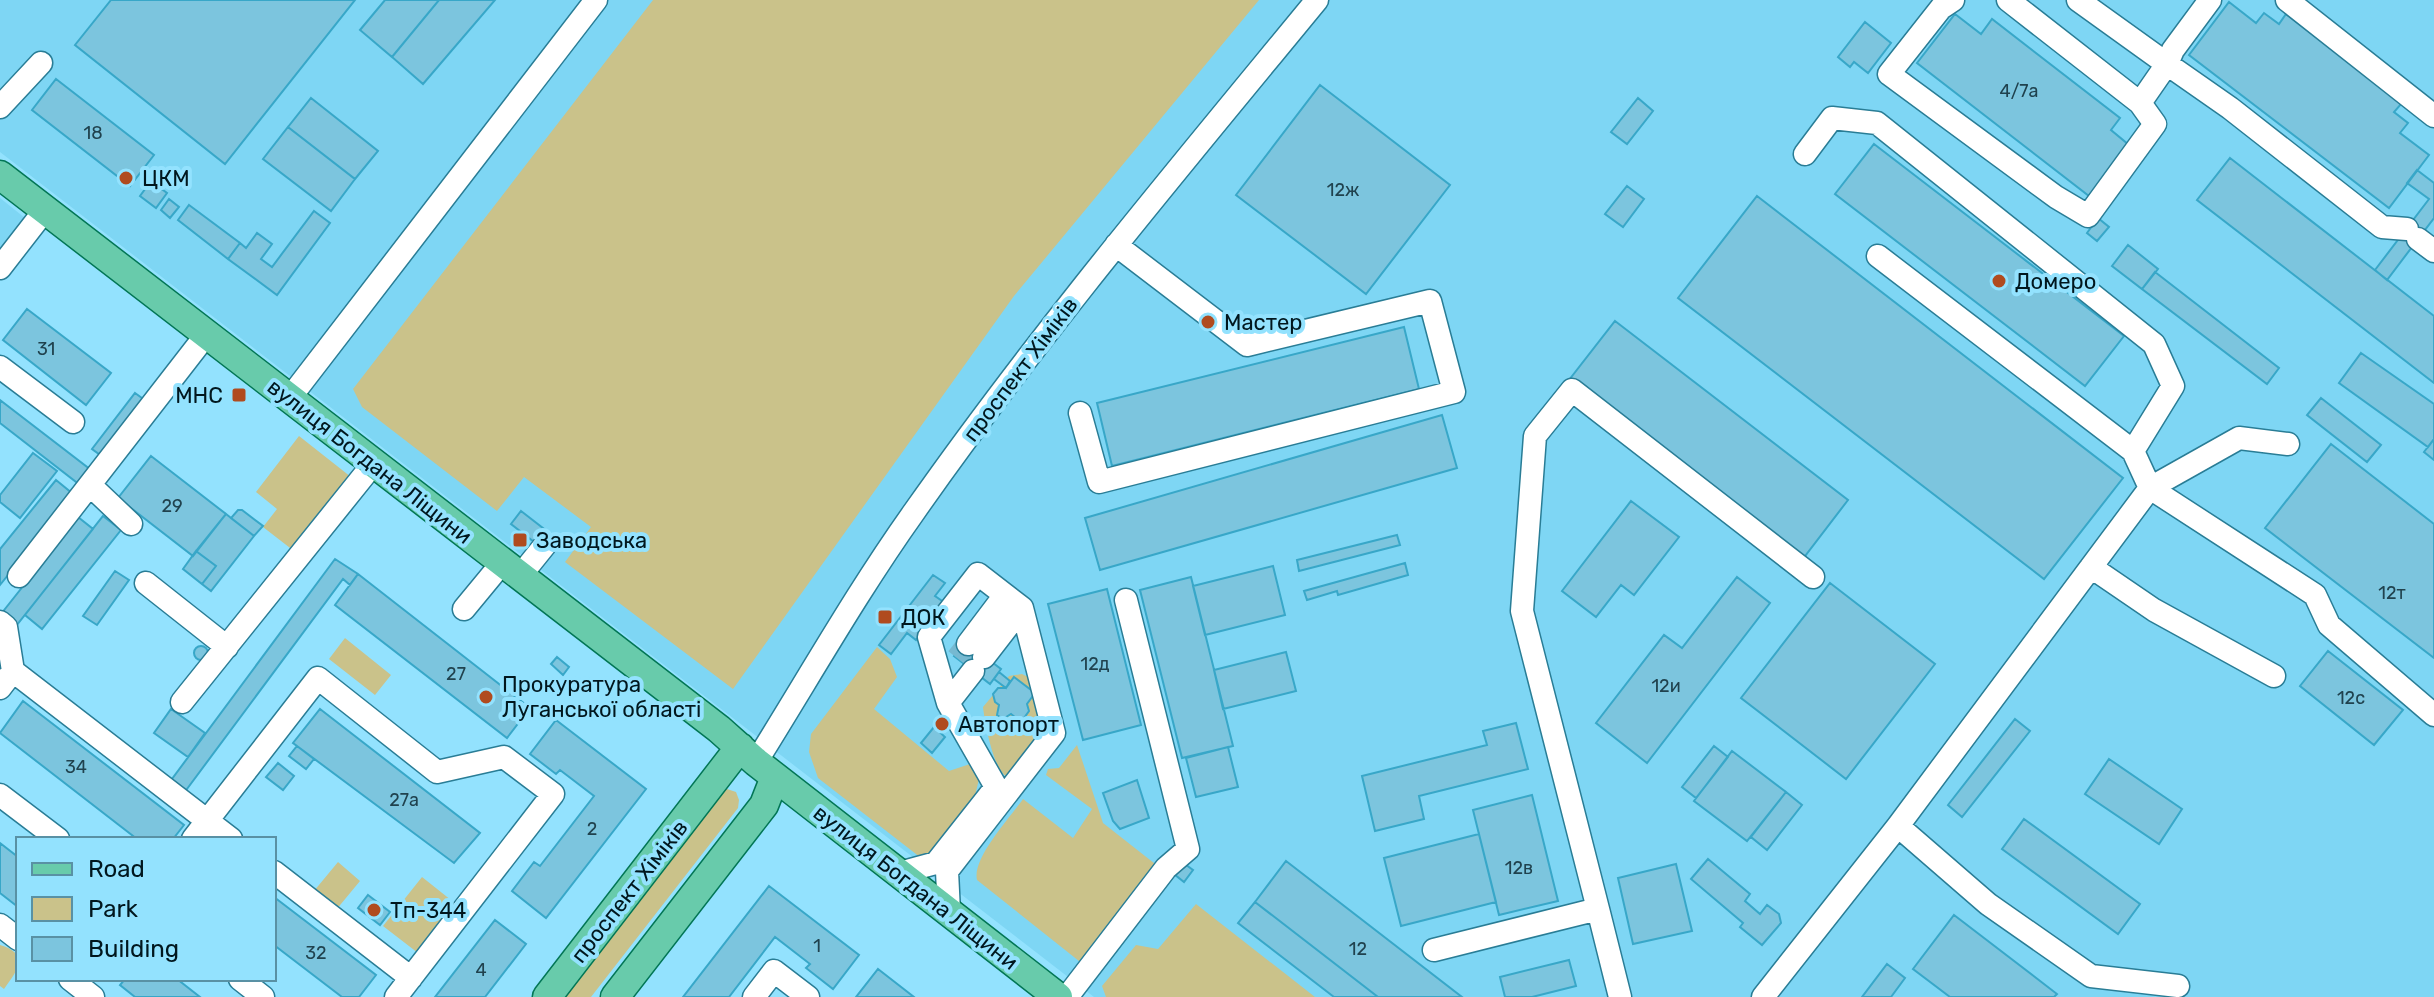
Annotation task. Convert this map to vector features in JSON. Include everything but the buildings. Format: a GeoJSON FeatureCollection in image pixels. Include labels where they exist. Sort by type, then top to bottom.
{"type":"FeatureCollection","features":[{"type":"Feature","properties":{"kind":"main road","name":"вулиця Богдана Ліщини"},"geometry":{"type":"LineString","coordinates":[[0,175],[1058,997]]}},
{"type":"Feature","properties":{"kind":"main road","name":"проспект Хіміків"},"geometry":{"type":"LineString","coordinates":[[547,997],[757,762]]}},
{"type":"Feature","properties":{"kind":"main road","name":"проспект Хіміків"},"geometry":{"type":"LineString","coordinates":[[615,997],[764,805],[757,762]]}},
{"type":"Feature","properties":{"kind":"street"},"geometry":{"type":"LineString","coordinates":[[289,399],[596,0]]}},
{"type":"Feature","properties":{"kind":"street","name":"проспект Хіміків"},"geometry":{"type":"LineString","coordinates":[[757,762],[912,514],[1020,367],[1317,0]]}},
{"type":"Feature","properties":{"kind":"street"},"geometry":{"type":"LineString","coordinates":[[1953,0],[1941,8],[1889,74],[2056,197],[2088,216],[2155,124],[2140,103],[2008,0]]}},
{"type":"Feature","properties":{"kind":"street"},"geometry":{"type":"LineString","coordinates":[[2078,0],[2230,108],[2382,227],[2425,242]]}},
{"type":"Feature","properties":{"kind":"street"},"geometry":{"type":"LineString","coordinates":[[2140,103],[2173,50],[2210,0]]}},
{"type":"Feature","properties":{"kind":"street"},"geometry":{"type":"LineString","coordinates":[[2287,0],[2434,116]]}},
{"type":"Feature","properties":{"kind":"street"},"geometry":{"type":"LineString","coordinates":[[0,107],[41,63]]}},
{"type":"Feature","properties":{"kind":"street"},"geometry":{"type":"LineString","coordinates":[[1805,154],[1832,118],[1877,123],[2154,344],[2173,386],[2133,451]]}},
{"type":"Feature","properties":{"kind":"street"},"geometry":{"type":"LineString","coordinates":[[0,268],[45,210]]}},
{"type":"Feature","properties":{"kind":"street"},"geometry":{"type":"LineString","coordinates":[[1080,413],[1099,482],[1454,392],[1430,301],[1247,345],[1121,239]]}},
{"type":"Feature","properties":{"kind":"street"},"geometry":{"type":"LineString","coordinates":[[1878,256],[2133,451],[2150,488],[2315,595],[2329,625],[2434,715]]}},
{"type":"Feature","properties":{"kind":"street"},"geometry":{"type":"LineString","coordinates":[[19,576],[206,335]]}},
{"type":"Feature","properties":{"kind":"street"},"geometry":{"type":"LineString","coordinates":[[0,367],[73,422]]}},
{"type":"Feature","properties":{"kind":"street"},"geometry":{"type":"LineString","coordinates":[[1620,997],[1522,611],[1535,436],[1572,390],[1813,577]]}},
{"type":"Feature","properties":{"kind":"street"},"geometry":{"type":"LineString","coordinates":[[1763,997],[1898,826],[2150,488],[2239,438],[2288,444]]}},
{"type":"Feature","properties":{"kind":"street"},"geometry":{"type":"LineString","coordinates":[[182,702],[374,463]]}},
{"type":"Feature","properties":{"kind":"street"},"geometry":{"type":"LineString","coordinates":[[90,485],[131,524]]}},
{"type":"Feature","properties":{"kind":"street"},"geometry":{"type":"LineString","coordinates":[[464,609],[545,545]]}},
{"type":"Feature","properties":{"kind":"street"},"geometry":{"type":"LineString","coordinates":[[2091,567],[2154,610],[2274,676]]}},
{"type":"Feature","properties":{"kind":"street"},"geometry":{"type":"LineString","coordinates":[[899,873],[936,863],[996,787],[948,703],[929,637],[978,574],[1013,602],[1054,733],[947,871],[949,912]]}},
{"type":"Feature","properties":{"kind":"street"},"geometry":{"type":"LineString","coordinates":[[146,583],[227,647]]}},
{"type":"Feature","properties":{"kind":"street"},"geometry":{"type":"LineString","coordinates":[[1067,997],[1166,868],[1188,849],[1126,600]]}},
{"type":"Feature","properties":{"kind":"street"},"geometry":{"type":"LineString","coordinates":[[948,703],[970,657],[1013,602]]}},
{"type":"Feature","properties":{"kind":"street"},"geometry":{"type":"LineString","coordinates":[[0,622],[6,627],[7,680],[228,837]]}},
{"type":"Feature","properties":{"kind":"street"},"geometry":{"type":"LineString","coordinates":[[941,678],[970,657]]}},
{"type":"Feature","properties":{"kind":"street"},"geometry":{"type":"LineString","coordinates":[[195,837],[318,678],[437,772],[504,757],[553,794],[396,997]]}},
{"type":"Feature","properties":{"kind":"street"},"geometry":{"type":"LineString","coordinates":[[0,795],[55,837]]}},
{"type":"Feature","properties":{"kind":"street"},"geometry":{"type":"LineString","coordinates":[[1898,826],[1988,904],[2091,976],[2178,986]]}},
{"type":"Feature","properties":{"kind":"street"},"geometry":{"type":"LineString","coordinates":[[276,874],[411,978]]}},
{"type":"Feature","properties":{"kind":"street"},"geometry":{"type":"LineString","coordinates":[[1434,950],[1598,909]]}},
{"type":"Feature","properties":{"kind":"street"},"geometry":{"type":"LineString","coordinates":[[0,925],[16,937]]}},
{"type":"Feature","properties":{"kind":"street"},"geometry":{"type":"LineString","coordinates":[[754,997],[774,971],[808,997]]}},
{"type":"Feature","properties":{"kind":"street"},"geometry":{"type":"LineString","coordinates":[[243,981],[263,997]]}},
{"type":"Feature","properties":{"kind":"shaded area"},"geometry":{"type":"Polygon","coordinates":[[[0,0],[2434,0],[2434,997],[1094,997],[0,152],[0,0]]]}},
{"type":"Feature","properties":{"kind":"shaded area"},"geometry":{"type":"Polygon","coordinates":[[[0,198],[25,218],[0,251],[0,198]]]}},
{"type":"Feature","properties":{"kind":"green space"},"geometry":{"type":"Polygon","coordinates":[[[653,0],[1259,0],[1014,296],[733,689],[565,562],[591,527],[524,477],[497,511],[362,407],[353,389],[653,0]]]}},
{"type":"Feature","properties":{"kind":"green space"},"geometry":{"type":"Polygon","coordinates":[[[299,436],[351,477],[294,551],[263,527],[277,509],[256,492],[299,436]]]}},
{"type":"Feature","properties":{"kind":"green space"},"geometry":{"type":"Polygon","coordinates":[[[345,638],[391,675],[375,695],[329,659],[345,638]]]}},
{"type":"Feature","properties":{"kind":"green space"},"geometry":{"type":"Polygon","coordinates":[[[877,647],[890,659],[897,677],[874,709],[949,771],[970,764],[979,779],[973,804],[925,861],[818,778],[809,752],[811,734],[877,647]]]}},
{"type":"Feature","properties":{"kind":"green space"},"geometry":{"type":"Polygon","coordinates":[[[1022,674],[1030,678],[1039,712],[1039,732],[1029,751],[1007,777],[994,756],[983,707],[1009,676],[1022,674]]]}},
{"type":"Feature","properties":{"kind":"green space"},"geometry":{"type":"Polygon","coordinates":[[[1077,745],[1103,823],[1159,867],[1084,965],[977,880],[980,861],[986,850],[1023,799],[1073,838],[1092,809],[1046,775],[1048,769],[1059,768],[1077,745]]]}},
{"type":"Feature","properties":{"kind":"green space"},"geometry":{"type":"Polygon","coordinates":[[[727,789],[736,792],[738,808],[591,997],[562,997],[720,793],[727,789]]]}},
{"type":"Feature","properties":{"kind":"green space"},"geometry":{"type":"Polygon","coordinates":[[[338,862],[360,881],[336,910],[314,891],[338,862]]]}},
{"type":"Feature","properties":{"kind":"green space"},"geometry":{"type":"Polygon","coordinates":[[[422,877],[456,904],[418,953],[383,926],[422,877]]]}},
{"type":"Feature","properties":{"kind":"green space"},"geometry":{"type":"Polygon","coordinates":[[[1196,904],[1315,997],[1106,997],[1102,986],[1136,945],[1158,949],[1196,904]]]}},
{"type":"Feature","properties":{"kind":"green space"},"geometry":{"type":"Polygon","coordinates":[[[0,945],[15,953],[16,971],[4,989],[0,986],[0,945]]]}},
{"type":"Feature","properties":{"kind":"tunnel"},"geometry":{"type":"LineString","coordinates":[[957,658],[968,644]]}},
{"type":"Feature","properties":{"kind":"place","name":"ЦКМ"},"geometry":{"type":"Point","coordinates":[126,178]}},
{"type":"Feature","properties":{"kind":"place","name":"Домеро"},"geometry":{"type":"Point","coordinates":[1999,281]}},
{"type":"Feature","properties":{"kind":"place","name":"Мастер"},"geometry":{"type":"Point","coordinates":[1208,322]}},
{"type":"Feature","properties":{"kind":"place","name":"МНС"},"geometry":{"type":"Point","coordinates":[239,395]}},
{"type":"Feature","properties":{"kind":"place","name":"Заводська"},"geometry":{"type":"Point","coordinates":[520,540]}},
{"type":"Feature","properties":{"kind":"place","name":"ДОК"},"geometry":{"type":"Point","coordinates":[885,617]}},
{"type":"Feature","properties":{"kind":"place","name":"Прокуратура Луганської області"},"geometry":{"type":"Point","coordinates":[486,697]}},
{"type":"Feature","properties":{"kind":"place","name":"Автопорт"},"geometry":{"type":"Point","coordinates":[942,724]}},
{"type":"Feature","properties":{"kind":"place","name":"Тп-344"},"geometry":{"type":"Point","coordinates":[374,910]}}]}
